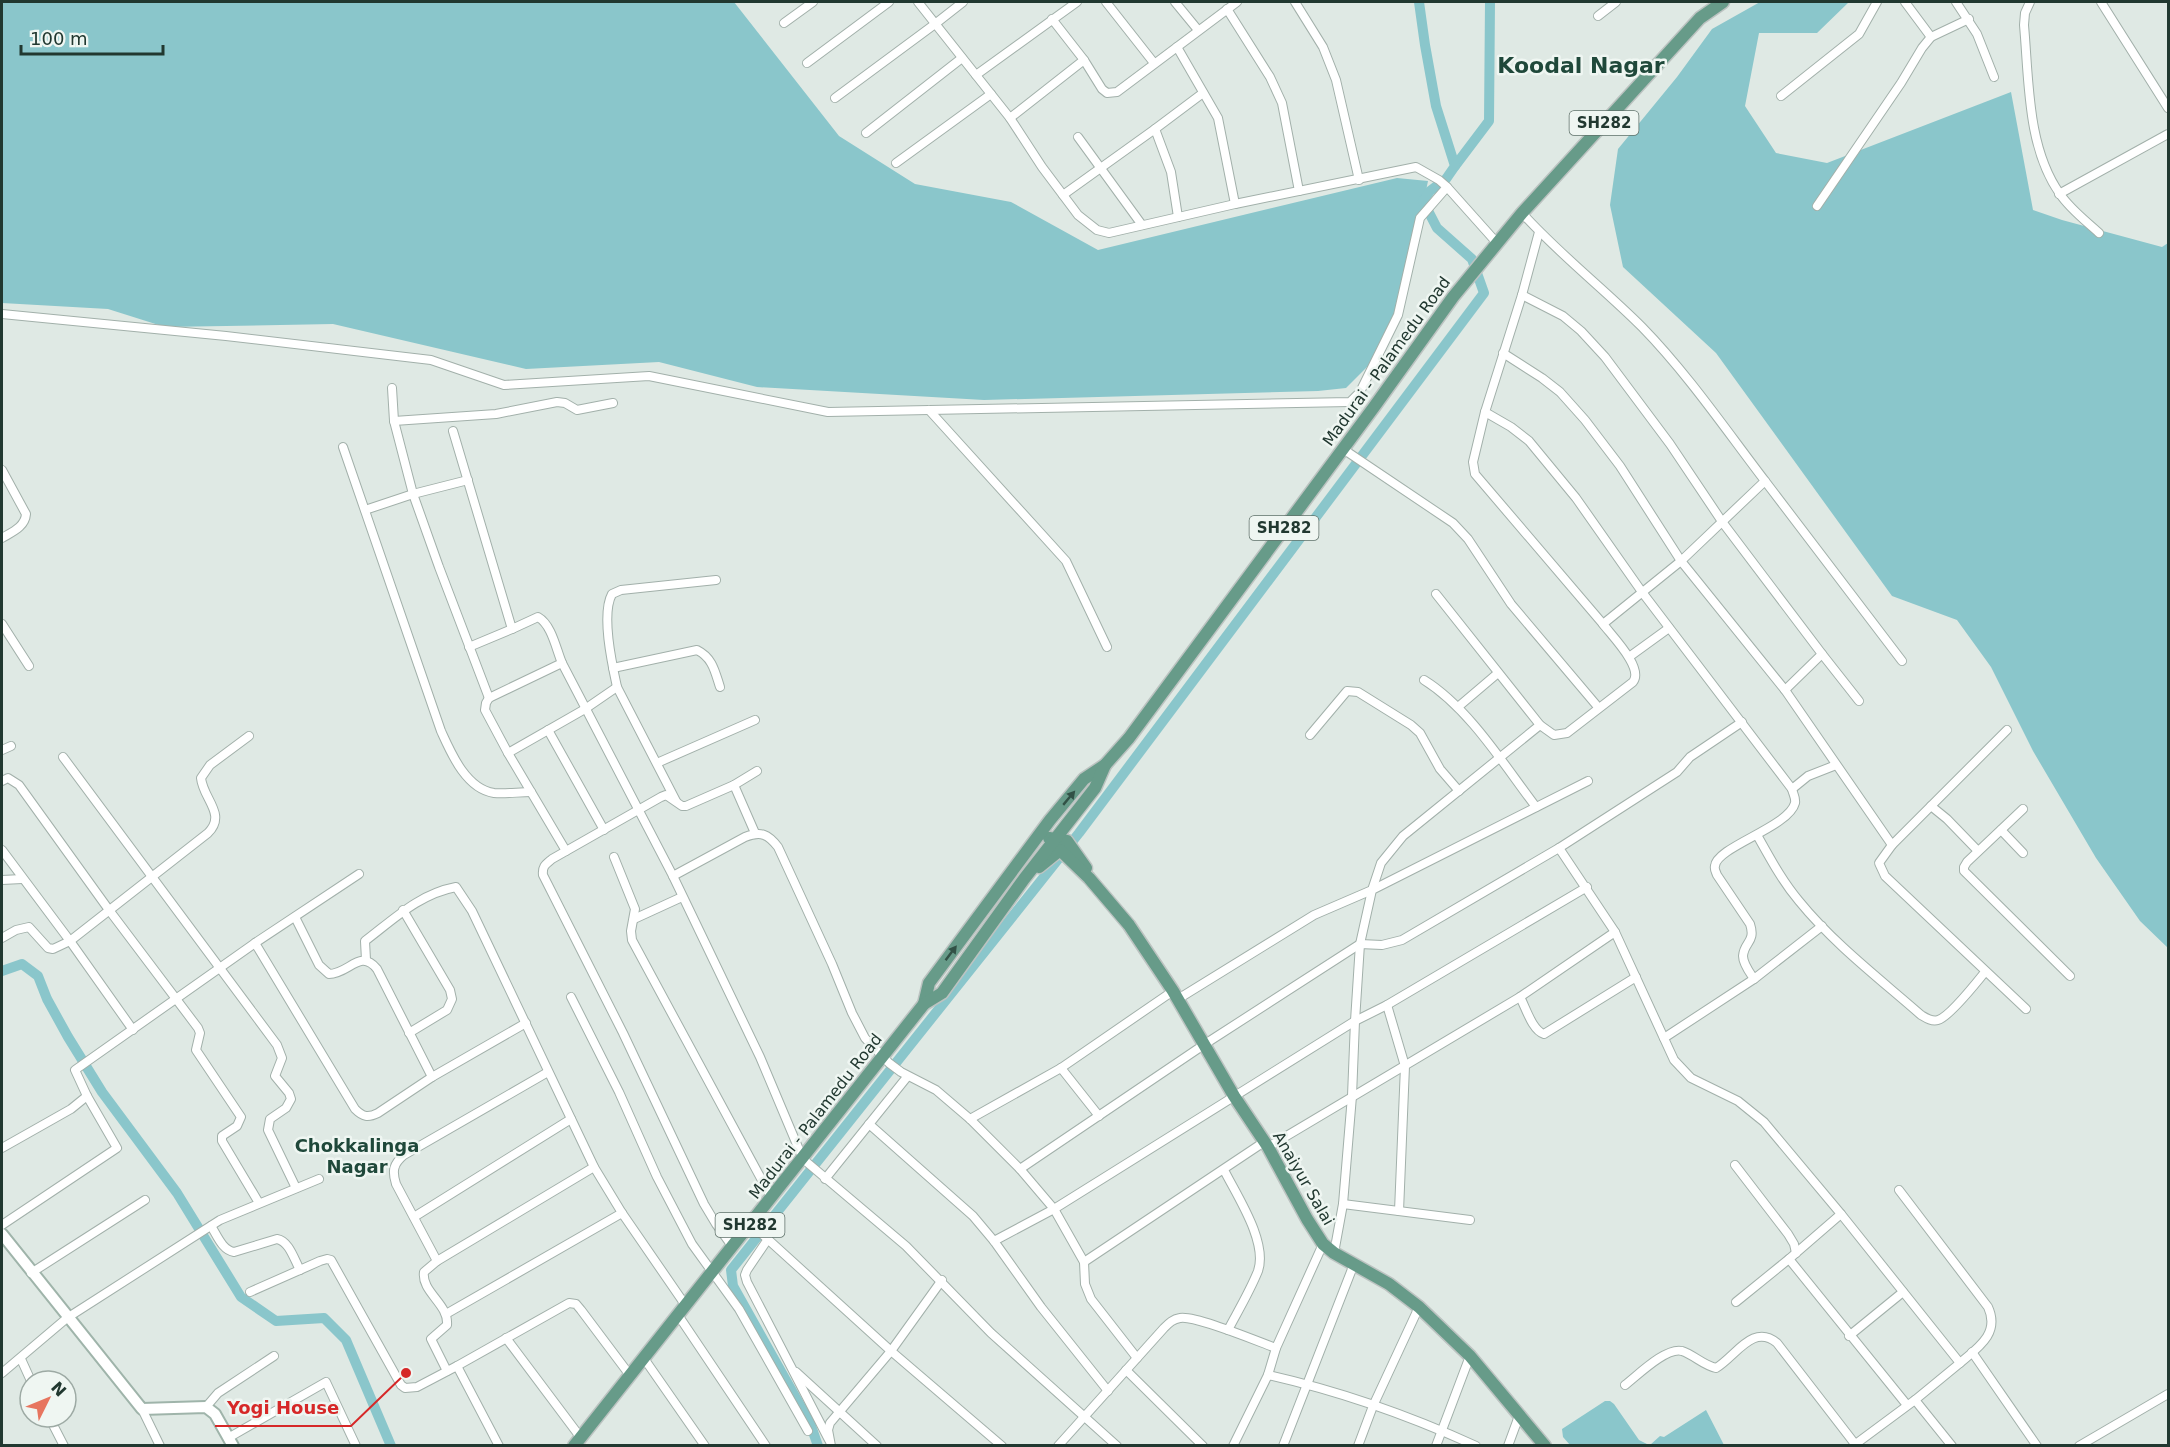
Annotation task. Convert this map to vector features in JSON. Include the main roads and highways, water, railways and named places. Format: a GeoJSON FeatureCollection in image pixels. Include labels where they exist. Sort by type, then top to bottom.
{"type":"FeatureCollection","features":[{"type":"Feature","properties":{"kind":"main road","name":"Madurai - Palamedu Road"},"geometry":{"type":"LineString","coordinates":[[578,1442],[642,1357],[713,1272],[771,1197],[886,1060],[924,1004],[929,983],[989,902],[1050,820],[1084,779],[1105,765],[1129,738],[1461,287],[1521,213],[1700,18],[1721,2]]}},
{"type":"Feature","properties":{"kind":"main road","name":"Madurai - Palamedu Road"},"geometry":{"type":"LineString","coordinates":[[924,1004],[942,993],[1024,879],[1064,846],[1080,806],[1095,788],[1105,765]]}},
{"type":"Feature","properties":{"kind":"main road","name":"Anaiyur Salai"},"geometry":{"type":"LineString","coordinates":[[1050,820],[1064,846],[1129,925],[1175,995],[1234,1096],[1266,1144],[1323,1244],[1334,1253],[1389,1284],[1419,1307],[1470,1356],[1545,1445]]}},
{"type":"Feature","properties":{"kind":"main road"},"geometry":{"type":"LineString","coordinates":[[1038,837],[1064,846]]}},
{"type":"Feature","properties":{"kind":"main road"},"geometry":{"type":"LineString","coordinates":[[989,902],[1000,912]]}},
{"type":"Feature","properties":{"kind":"main road"},"geometry":{"type":"LineString","coordinates":[[2,1234],[142,1409],[206,1407],[214,1414],[231,1442]]}},
{"type":"Feature","properties":{"kind":"water"},"geometry":{"type":"Polygon","coordinates":[[[2,2],[734,2],[839,136],[915,184],[1011,202],[1098,250],[1397,178],[1428,181],[1402,307],[1377,357],[1346,388],[1318,391],[984,400],[757,387],[659,362],[526,369],[333,324],[165,327],[108,309],[2,303],[2,2]]]}},
{"type":"Feature","properties":{"kind":"water"},"geometry":{"type":"Polygon","coordinates":[[[1760,2],[1849,2],[1817,33],[1759,33],[1745,106],[1776,153],[1827,163],[2011,92],[2033,210],[2162,247],[2168,243],[2168,948],[2140,921],[2096,858],[2033,751],[1991,667],[1957,620],[1892,596],[1716,353],[1623,267],[1610,205],[1618,149],[1677,77],[1712,29],[1760,2]]]}},
{"type":"Feature","properties":{"kind":"water"},"geometry":{"type":"Polygon","coordinates":[[[1605,1401],[1614,1404],[1639,1440],[1649,1445],[1570,1445],[1563,1437],[1562,1429],[1605,1401]]]}},
{"type":"Feature","properties":{"kind":"water"},"geometry":{"type":"Polygon","coordinates":[[[1706,1410],[1724,1445],[1650,1445],[1660,1436],[1664,1437],[1706,1410]]]}},
{"type":"Feature","properties":{"kind":"waterway"},"geometry":{"type":"LineString","coordinates":[[818,1446],[810,1423],[733,1286],[731,1270],[1079,833],[1484,293],[1472,259],[1437,228],[1423,201],[1430,191],[1446,179],[1455,166],[1436,106],[1419,2]]}},
{"type":"Feature","properties":{"kind":"waterway"},"geometry":{"type":"LineString","coordinates":[[1455,166],[1489,121],[1490,2]]}},
{"type":"Feature","properties":{"kind":"waterway"},"geometry":{"type":"LineString","coordinates":[[2,971],[22,964],[38,976],[47,999],[102,1092],[177,1193],[241,1297],[276,1321],[324,1318],[346,1340],[391,1446]]}},
{"type":"Feature","properties":{"kind":"place","name":"Yogi House"},"geometry":{"type":"Point","coordinates":[406,1373]}},
{"type":"Feature","properties":{"kind":"district","name":"Koodal Nagar"},"geometry":{"type":"Point","coordinates":[1581,65]}},
{"type":"Feature","properties":{"kind":"district","name":"Chokkalinga Nagar"},"geometry":{"type":"Point","coordinates":[357,1156]}}]}
